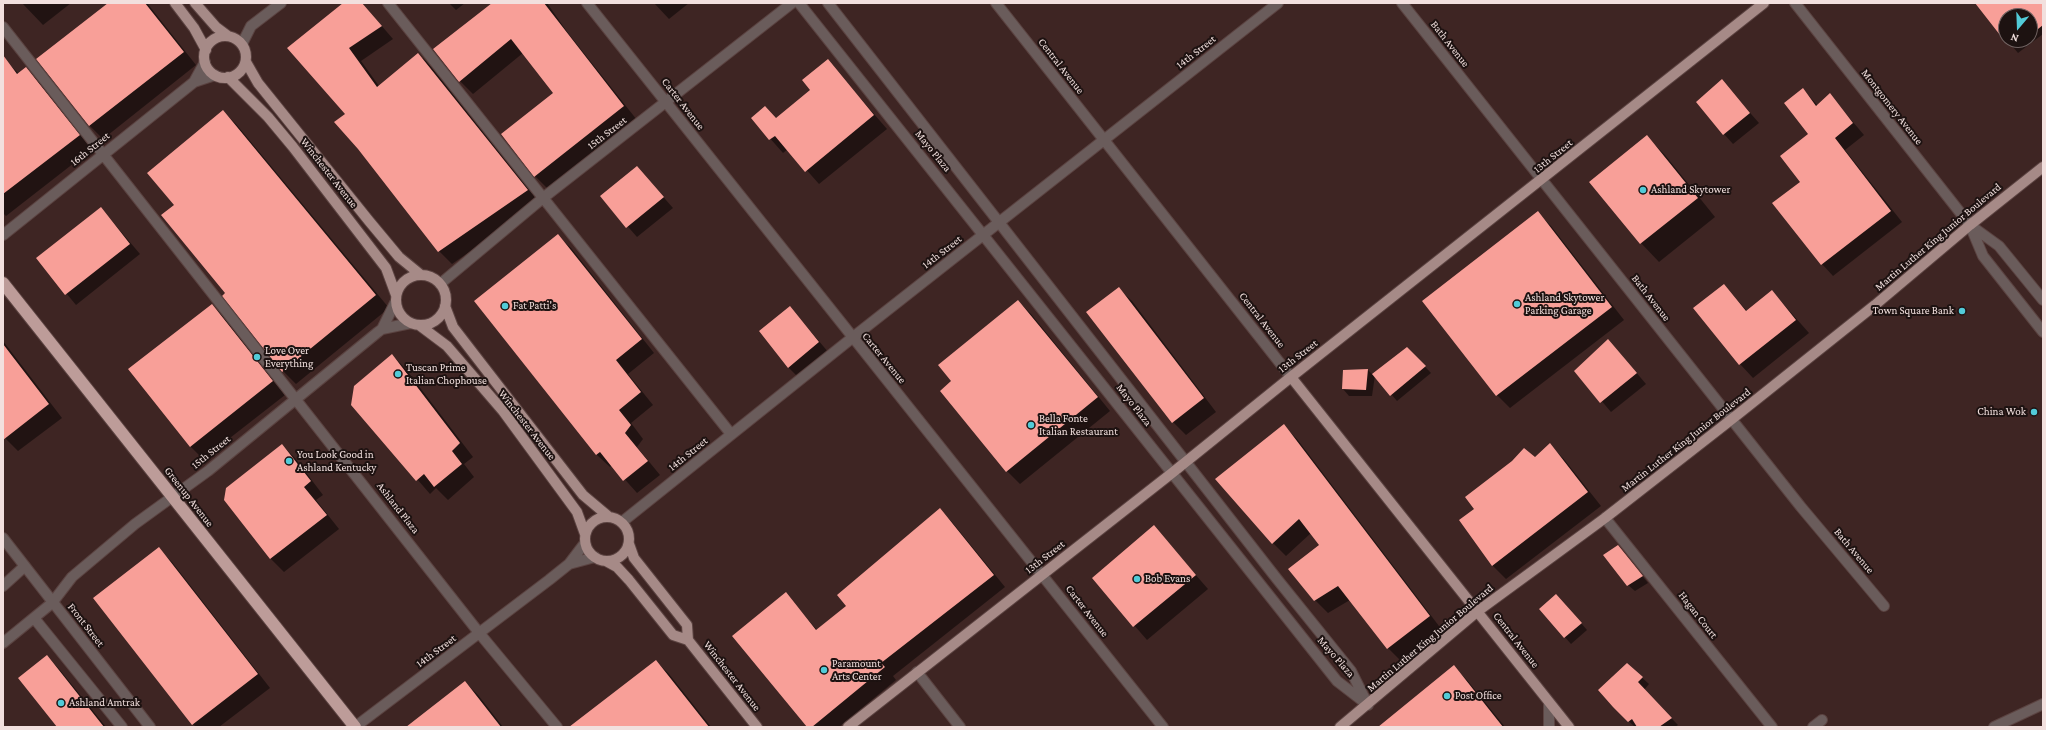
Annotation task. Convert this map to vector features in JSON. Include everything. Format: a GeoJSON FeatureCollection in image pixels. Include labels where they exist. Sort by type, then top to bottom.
{"type":"FeatureCollection","features":[{"type":"Feature","properties":{"kind":"highway","name":"Greenup Avenue"},"geometry":{"type":"LineString","coordinates":[[3,283],[355,727]]}},
{"type":"Feature","properties":{"kind":"main road"},"geometry":{"type":"LineString","coordinates":[[175,3],[194,28],[206,50]]}},
{"type":"Feature","properties":{"kind":"main road"},"geometry":{"type":"LineString","coordinates":[[195,3],[216,27],[228,36]]}},
{"type":"Feature","properties":{"kind":"main road","name":"13th Street"},"geometry":{"type":"LineString","coordinates":[[848,727],[1186,462],[1291,377],[1764,3]]}},
{"type":"Feature","properties":{"kind":"main road"},"geometry":{"type":"LineString","coordinates":[[220,36],[228,36],[236,38],[242,44],[246,51],[246,62],[239,73],[228,77],[215,75],[209,70],[205,62],[206,50],[212,40],[220,36]]}},
{"type":"Feature","properties":{"kind":"main road","name":"Winchester Avenue"},"geometry":{"type":"LineString","coordinates":[[246,62],[258,82],[369,221],[399,257],[421,275]]}},
{"type":"Feature","properties":{"kind":"main road","name":"Winchester Avenue"},"geometry":{"type":"LineString","coordinates":[[228,77],[268,117],[293,147],[386,268],[396,299]]}},
{"type":"Feature","properties":{"kind":"main road","name":"Martin Luther King Junior Boulevard"},"geometry":{"type":"LineString","coordinates":[[1340,727],[1478,611],[1605,518],[1732,419],[1875,305],[1970,225],[2043,167]]}},
{"type":"Feature","properties":{"kind":"main road"},"geometry":{"type":"LineString","coordinates":[[421,275],[430,277],[440,284],[446,297],[445,306],[442,314],[436,320],[428,324],[415,324],[403,318],[398,312],[396,299],[399,286],[405,280],[421,275]]}},
{"type":"Feature","properties":{"kind":"main road","name":"Winchester Avenue"},"geometry":{"type":"LineString","coordinates":[[445,306],[453,327],[583,495],[608,516]]}},
{"type":"Feature","properties":{"kind":"main road","name":"Winchester Avenue"},"geometry":{"type":"LineString","coordinates":[[415,324],[447,346],[503,411],[577,512],[585,538]]}},
{"type":"Feature","properties":{"kind":"main road","name":"Central Avenue"},"geometry":{"type":"LineString","coordinates":[[1291,377],[1478,611],[1568,727]]}},
{"type":"Feature","properties":{"kind":"main road"},"geometry":{"type":"LineString","coordinates":[[608,516],[622,522],[629,536],[629,544],[620,557],[606,561],[595,557],[587,549],[585,538],[594,521],[608,516]]}},
{"type":"Feature","properties":{"kind":"main road","name":"Winchester Avenue"},"geometry":{"type":"LineString","coordinates":[[629,544],[634,558],[687,625],[688,640]]}},
{"type":"Feature","properties":{"kind":"main road","name":"Winchester Avenue"},"geometry":{"type":"LineString","coordinates":[[606,561],[616,567],[628,580],[673,635],[688,640],[756,727]]}},
{"type":"Feature","properties":{"kind":"street"},"geometry":{"type":"LineString","coordinates":[[242,44],[251,26],[281,3]]}},
{"type":"Feature","properties":{"kind":"street"},"geometry":{"type":"LineString","coordinates":[[388,3],[731,434]]}},
{"type":"Feature","properties":{"kind":"street","name":"Carter Avenue"},"geometry":{"type":"LineString","coordinates":[[587,3],[1163,727]]}},
{"type":"Feature","properties":{"kind":"street","name":"15th Street"},"geometry":{"type":"LineString","coordinates":[[440,284],[543,198],[792,3]]}},
{"type":"Feature","properties":{"kind":"street","name":"Mayo Plaza"},"geometry":{"type":"LineString","coordinates":[[799,3],[1337,681],[1368,705]]}},
{"type":"Feature","properties":{"kind":"street","name":"Mayo Plaza"},"geometry":{"type":"LineString","coordinates":[[828,3],[1351,671],[1368,705]]}},
{"type":"Feature","properties":{"kind":"street","name":"Central Avenue"},"geometry":{"type":"LineString","coordinates":[[996,3],[1291,377]]}},
{"type":"Feature","properties":{"kind":"street","name":"14th Street"},"geometry":{"type":"LineString","coordinates":[[622,522],[852,338],[1278,3]]}},
{"type":"Feature","properties":{"kind":"street","name":"Bath Avenue"},"geometry":{"type":"LineString","coordinates":[[1402,3],[1801,507],[1884,606]]}},
{"type":"Feature","properties":{"kind":"street","name":"Montgomery Avenue"},"geometry":{"type":"LineString","coordinates":[[1795,3],[1970,225],[1983,256],[2043,332]]}},
{"type":"Feature","properties":{"kind":"street","name":"Ashland Plaza"},"geometry":{"type":"LineString","coordinates":[[3,27],[480,634],[557,727]]}},
{"type":"Feature","properties":{"kind":"street","name":"16th Street"},"geometry":{"type":"LineString","coordinates":[[194,82],[205,62]]}},
{"type":"Feature","properties":{"kind":"street","name":"16th Street"},"geometry":{"type":"LineString","coordinates":[[3,236],[103,153],[194,82],[215,75]]}},
{"type":"Feature","properties":{"kind":"street","name":"Montgomery Avenue"},"geometry":{"type":"LineString","coordinates":[[1970,225],[1985,234],[1999,246],[2043,300]]}},
{"type":"Feature","properties":{"kind":"street","name":"15th Street"},"geometry":{"type":"LineString","coordinates":[[3,643],[52,603],[72,576],[135,524],[208,471],[382,329],[396,299]]}},
{"type":"Feature","properties":{"kind":"street","name":"15th Street"},"geometry":{"type":"LineString","coordinates":[[382,329],[415,324]]}},
{"type":"Feature","properties":{"kind":"street","name":"Hagan Court"},"geometry":{"type":"LineString","coordinates":[[1605,518],[1772,727]]}},
{"type":"Feature","properties":{"kind":"street","name":"Front Street"},"geometry":{"type":"LineString","coordinates":[[3,538],[52,603],[150,727]]}},
{"type":"Feature","properties":{"kind":"street","name":"14th Street"},"geometry":{"type":"LineString","coordinates":[[355,727],[480,634],[569,564],[585,538]]}},
{"type":"Feature","properties":{"kind":"street","name":"14th Street"},"geometry":{"type":"LineString","coordinates":[[569,564],[595,557]]}},
{"type":"Feature","properties":{"kind":"street"},"geometry":{"type":"LineString","coordinates":[[3,586],[25,566]]}},
{"type":"Feature","properties":{"kind":"street"},"geometry":{"type":"LineString","coordinates":[[34,618],[122,727]]}},
{"type":"Feature","properties":{"kind":"street"},"geometry":{"type":"LineString","coordinates":[[917,672],[960,727]]}},
{"type":"Feature","properties":{"kind":"street"},"geometry":{"type":"LineString","coordinates":[[1549,703],[1549,727]]}},
{"type":"Feature","properties":{"kind":"street"},"geometry":{"type":"LineString","coordinates":[[1994,727],[2043,704]]}},
{"type":"Feature","properties":{"kind":"street"},"geometry":{"type":"LineString","coordinates":[[1814,727],[1822,720]]}},
{"type":"Feature","properties":{"kind":"building"},"geometry":{"type":"Polygon","coordinates":[[[108,3],[145,3],[184,52],[89,126],[36,59],[108,3]]]}},
{"type":"Feature","properties":{"kind":"building"},"geometry":{"type":"Polygon","coordinates":[[[343,3],[362,3],[382,26],[349,48],[377,87],[418,53],[528,190],[438,252],[358,149],[334,122],[345,114],[287,48],[343,3]]]}},
{"type":"Feature","properties":{"kind":"building"},"geometry":{"type":"Polygon","coordinates":[[[492,3],[544,3],[624,106],[534,177],[501,134],[553,93],[511,39],[459,82],[433,49],[492,3]]]}},
{"type":"Feature","properties":{"kind":"building"},"geometry":{"type":"Polygon","coordinates":[[[1975,3],[2043,3],[2043,25],[2038,29],[2038,8],[1998,8],[1998,32],[1975,3]]]}},
{"type":"Feature","properties":{"kind":"building"},"geometry":{"type":"Polygon","coordinates":[[[3,55],[17,74],[26,67],[80,135],[3,194],[3,55]]]}},
{"type":"Feature","properties":{"kind":"building"},"geometry":{"type":"Polygon","coordinates":[[[828,59],[874,115],[805,172],[775,136],[769,140],[751,118],[765,106],[776,118],[810,90],[802,80],[828,59]]]}},
{"type":"Feature","properties":{"kind":"building"},"geometry":{"type":"Polygon","coordinates":[[[1722,79],[1750,113],[1723,135],[1696,102],[1722,79]]]}},
{"type":"Feature","properties":{"kind":"building"},"geometry":{"type":"Polygon","coordinates":[[[1803,88],[1816,106],[1830,93],[1853,123],[1835,138],[1891,211],[1821,265],[1772,203],[1800,182],[1780,156],[1808,134],[1784,103],[1803,88]]]}},
{"type":"Feature","properties":{"kind":"building"},"geometry":{"type":"Polygon","coordinates":[[[223,110],[376,295],[282,372],[222,296],[225,293],[161,215],[174,205],[147,173],[223,110]]]}},
{"type":"Feature","properties":{"kind":"building","name":"Ashland Skytower"},"geometry":{"type":"Polygon","coordinates":[[[1647,135],[1698,198],[1640,244],[1589,182],[1647,135]]]}},
{"type":"Feature","properties":{"kind":"building"},"geometry":{"type":"Polygon","coordinates":[[[637,166],[664,197],[626,228],[600,196],[637,166]]]}},
{"type":"Feature","properties":{"kind":"building"},"geometry":{"type":"Polygon","coordinates":[[[101,207],[130,244],[65,295],[36,258],[101,207]]]}},
{"type":"Feature","properties":{"kind":"building","name":"Ashland Skytower Parking Garage"},"geometry":{"type":"Polygon","coordinates":[[[1538,211],[1612,307],[1496,396],[1422,301],[1538,211]]]}},
{"type":"Feature","properties":{"kind":"building"},"geometry":{"type":"Polygon","coordinates":[[[558,234],[642,339],[616,360],[641,392],[619,410],[631,425],[625,433],[648,461],[623,481],[600,452],[596,455],[474,301],[558,234]]]}},
{"type":"Feature","properties":{"kind":"building"},"geometry":{"type":"Polygon","coordinates":[[[1724,284],[1746,311],[1772,290],[1796,320],[1739,365],[1693,308],[1724,284]]]}},
{"type":"Feature","properties":{"kind":"building"},"geometry":{"type":"Polygon","coordinates":[[[1119,287],[1204,398],[1172,423],[1086,312],[1119,287]]]}},
{"type":"Feature","properties":{"kind":"building"},"geometry":{"type":"Polygon","coordinates":[[[1018,300],[1098,397],[1006,472],[940,391],[951,381],[938,365],[1018,300]]]}},
{"type":"Feature","properties":{"kind":"building"},"geometry":{"type":"Polygon","coordinates":[[[212,304],[273,381],[190,447],[128,369],[212,304]]]}},
{"type":"Feature","properties":{"kind":"building"},"geometry":{"type":"Polygon","coordinates":[[[790,306],[819,342],[788,368],[759,331],[790,306]]]}},
{"type":"Feature","properties":{"kind":"building"},"geometry":{"type":"Polygon","coordinates":[[[1608,339],[1637,373],[1600,403],[1574,371],[1608,339]]]}},
{"type":"Feature","properties":{"kind":"building"},"geometry":{"type":"Polygon","coordinates":[[[3,344],[49,404],[3,440],[3,344]]]}},
{"type":"Feature","properties":{"kind":"building"},"geometry":{"type":"Polygon","coordinates":[[[1407,347],[1426,366],[1390,396],[1372,374],[1407,347]]]}},
{"type":"Feature","properties":{"kind":"building"},"geometry":{"type":"Polygon","coordinates":[[[392,354],[460,443],[452,451],[462,464],[434,487],[424,474],[416,481],[351,405],[354,386],[392,354]]]}},
{"type":"Feature","properties":{"kind":"building"},"geometry":{"type":"Polygon","coordinates":[[[1368,369],[1366,390],[1342,389],[1343,370],[1368,369]]]}},
{"type":"Feature","properties":{"kind":"building"},"geometry":{"type":"Polygon","coordinates":[[[1284,424],[1430,616],[1387,649],[1338,586],[1314,601],[1288,569],[1319,545],[1299,519],[1272,544],[1215,479],[1284,424]]]}},
{"type":"Feature","properties":{"kind":"building"},"geometry":{"type":"Polygon","coordinates":[[[1550,443],[1588,492],[1492,566],[1459,520],[1474,509],[1465,497],[1512,461],[1524,448],[1535,457],[1550,443]]]}},
{"type":"Feature","properties":{"kind":"building"},"geometry":{"type":"Polygon","coordinates":[[[282,444],[311,481],[304,487],[327,515],[270,559],[224,500],[226,488],[282,444]]]}},
{"type":"Feature","properties":{"kind":"building"},"geometry":{"type":"Polygon","coordinates":[[[940,508],[994,575],[881,663],[885,667],[812,727],[807,727],[732,636],[786,592],[816,630],[846,606],[837,595],[940,508]]]}},
{"type":"Feature","properties":{"kind":"building"},"geometry":{"type":"Polygon","coordinates":[[[1154,525],[1196,575],[1133,627],[1092,578],[1154,525]]]}},
{"type":"Feature","properties":{"kind":"building"},"geometry":{"type":"Polygon","coordinates":[[[1618,545],[1643,576],[1627,586],[1603,555],[1618,545]]]}},
{"type":"Feature","properties":{"kind":"building"},"geometry":{"type":"Polygon","coordinates":[[[159,547],[258,674],[192,725],[93,598],[159,547]]]}},
{"type":"Feature","properties":{"kind":"building"},"geometry":{"type":"Polygon","coordinates":[[[1556,594],[1582,623],[1564,638],[1539,609],[1556,594]]]}},
{"type":"Feature","properties":{"kind":"building","name":"Ashland Amtrak"},"geometry":{"type":"Polygon","coordinates":[[[47,655],[104,727],[57,727],[18,678],[47,655]]]}},
{"type":"Feature","properties":{"kind":"building"},"geometry":{"type":"Polygon","coordinates":[[[656,660],[709,727],[569,727],[656,660]]]}},
{"type":"Feature","properties":{"kind":"building"},"geometry":{"type":"Polygon","coordinates":[[[1627,663],[1643,677],[1638,682],[1672,718],[1659,727],[1637,727],[1632,719],[1628,722],[1598,690],[1627,663]]]}},
{"type":"Feature","properties":{"kind":"building","name":"Post Office"},"geometry":{"type":"Polygon","coordinates":[[[1454,665],[1503,727],[1378,727],[1454,665]]]}},
{"type":"Feature","properties":{"kind":"building"},"geometry":{"type":"Polygon","coordinates":[[[465,681],[501,727],[406,727],[465,681]]]}},
{"type":"Feature","properties":{"kind":"place","name":"Ashland Skytower"},"geometry":{"type":"Point","coordinates":[1643,190]}},
{"type":"Feature","properties":{"kind":"place","name":"Ashland Skytower Parking Garage"},"geometry":{"type":"Point","coordinates":[1517,304]}},
{"type":"Feature","properties":{"kind":"place","name":"Fat Patti's"},"geometry":{"type":"Point","coordinates":[505,306]}},
{"type":"Feature","properties":{"kind":"place","name":"Town Square Bank"},"geometry":{"type":"Point","coordinates":[1962,311]}},
{"type":"Feature","properties":{"kind":"place","name":"Love Over Everything"},"geometry":{"type":"Point","coordinates":[257,357]}},
{"type":"Feature","properties":{"kind":"place","name":"Tuscan Prime Italian Chophouse"},"geometry":{"type":"Point","coordinates":[398,374]}},
{"type":"Feature","properties":{"kind":"place","name":"China Wok"},"geometry":{"type":"Point","coordinates":[2034,412]}},
{"type":"Feature","properties":{"kind":"place","name":"Bella Fonte Italian Restaurant"},"geometry":{"type":"Point","coordinates":[1031,425]}},
{"type":"Feature","properties":{"kind":"place","name":"You Look Good in Ashland Kentucky"},"geometry":{"type":"Point","coordinates":[289,461]}},
{"type":"Feature","properties":{"kind":"place","name":"Bob Evans"},"geometry":{"type":"Point","coordinates":[1137,579]}},
{"type":"Feature","properties":{"kind":"place","name":"Paramount Arts Center"},"geometry":{"type":"Point","coordinates":[824,670]}},
{"type":"Feature","properties":{"kind":"place","name":"Post Office"},"geometry":{"type":"Point","coordinates":[1447,696]}},
{"type":"Feature","properties":{"kind":"place","name":"Ashland Amtrak"},"geometry":{"type":"Point","coordinates":[61,703]}}]}
